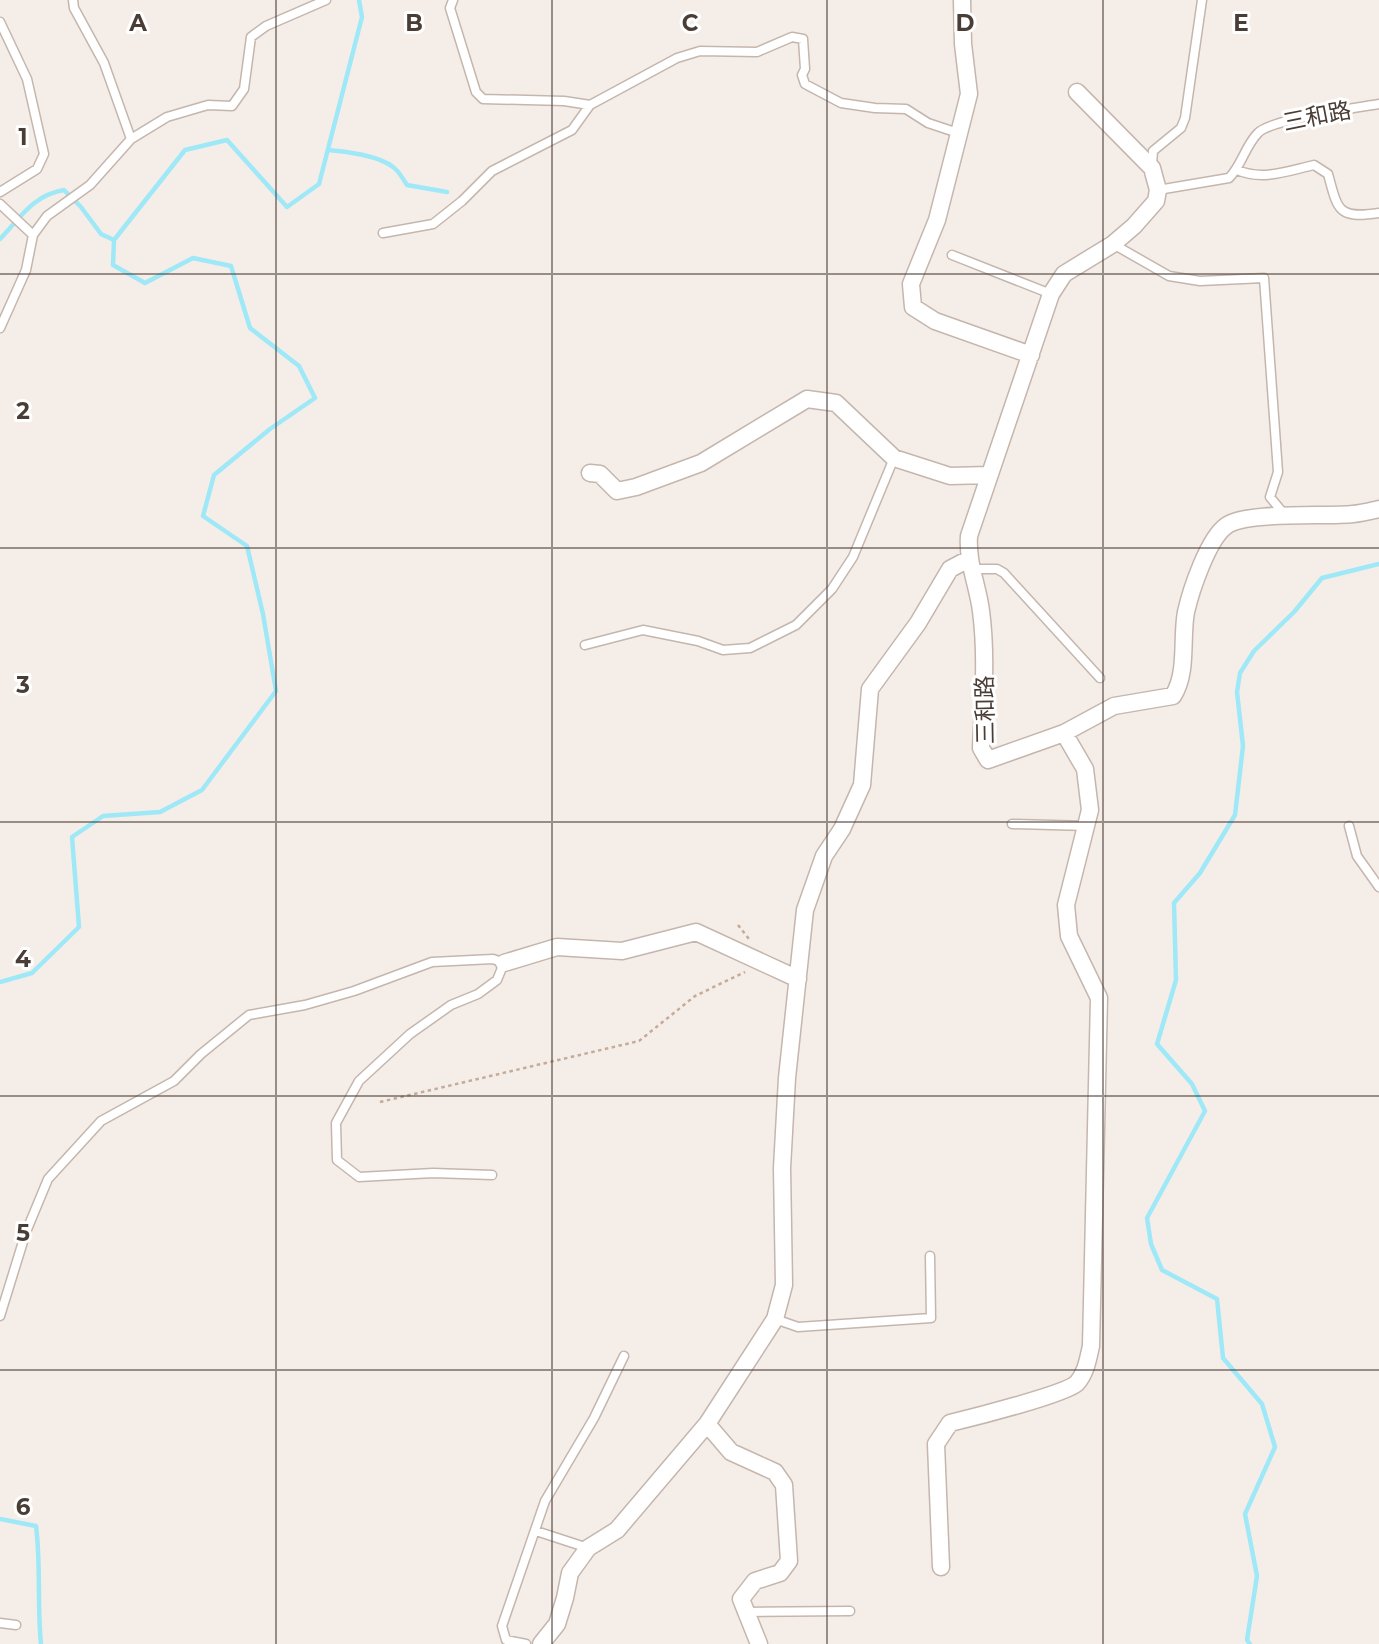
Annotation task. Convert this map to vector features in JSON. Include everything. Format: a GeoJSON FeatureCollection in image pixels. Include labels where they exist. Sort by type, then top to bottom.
{"type":"FeatureCollection","features":[{"type":"Feature","properties":{"kind":"street"},"geometry":{"type":"LineString","coordinates":[[962,0],[963,44],[969,94],[937,220],[911,284],[913,307],[936,321],[1031,355]]}},
{"type":"Feature","properties":{"kind":"street"},"geometry":{"type":"LineString","coordinates":[[1077,92],[1152,168],[1158,190]]}},
{"type":"Feature","properties":{"kind":"street","name":"三和路"},"geometry":{"type":"LineString","coordinates":[[1158,190],[1156,201],[1134,226],[1113,244],[1064,274],[1051,294],[969,536],[970,564],[981,612],[984,666],[981,748],[988,760],[1064,733],[1114,706],[1173,696],[1180,680],[1185,616],[1192,585],[1217,536],[1226,525],[1239,520],[1285,515],[1352,514],[1379,509]]}},
{"type":"Feature","properties":{"kind":"street"},"geometry":{"type":"LineString","coordinates":[[590,473],[600,474],[617,491],[636,486],[701,463],[807,399],[836,403],[894,458],[950,476],[989,475]]}},
{"type":"Feature","properties":{"kind":"street"},"geometry":{"type":"LineString","coordinates":[[541,1644],[557,1624],[570,1573],[588,1548],[617,1530],[707,1424],[775,1319],[784,1285],[782,1168],[787,1078],[805,910],[824,856],[842,829],[862,785],[870,689],[918,623],[950,569],[970,564]]}},
{"type":"Feature","properties":{"kind":"street"},"geometry":{"type":"LineString","coordinates":[[941,1567],[936,1444],[950,1423],[1021,1404],[1076,1385],[1085,1369],[1091,1346],[1100,998],[1069,936],[1066,905],[1090,810],[1085,769],[1064,733]]}},
{"type":"Feature","properties":{"kind":"street"},"geometry":{"type":"LineString","coordinates":[[504,962],[557,947],[622,951],[696,932],[798,979]]}},
{"type":"Feature","properties":{"kind":"street"},"geometry":{"type":"LineString","coordinates":[[707,1424],[731,1452],[775,1472],[784,1485],[789,1561],[780,1573],[755,1581],[741,1599],[759,1644]]}},
{"type":"Feature","properties":{"kind":"lane"},"geometry":{"type":"LineString","coordinates":[[73,0],[74,8],[104,63],[131,139]]}},
{"type":"Feature","properties":{"kind":"lane"},"geometry":{"type":"LineString","coordinates":[[0,328],[26,270],[33,235],[47,216],[90,185],[131,139],[167,117],[208,105],[232,106],[244,89],[251,37],[266,26],[326,0]]}},
{"type":"Feature","properties":{"kind":"lane"},"geometry":{"type":"LineString","coordinates":[[453,0],[450,8],[476,92],[483,99],[564,101],[590,105]]}},
{"type":"Feature","properties":{"kind":"lane"},"geometry":{"type":"LineString","coordinates":[[1152,168],[1153,151],[1181,128],[1185,118],[1202,0]]}},
{"type":"Feature","properties":{"kind":"lane"},"geometry":{"type":"LineString","coordinates":[[0,22],[27,79],[44,154],[37,169],[0,192]]}},
{"type":"Feature","properties":{"kind":"lane"},"geometry":{"type":"LineString","coordinates":[[383,233],[433,224],[492,171],[572,130],[590,105],[677,58],[700,51],[757,52],[792,37],[803,39],[805,69],[802,75],[805,84],[841,103],[906,109],[928,123],[958,133]]}},
{"type":"Feature","properties":{"kind":"lane","name":"三和路"},"geometry":{"type":"LineString","coordinates":[[1237,170],[1253,139],[1268,126],[1379,104]]}},
{"type":"Feature","properties":{"kind":"lane"},"geometry":{"type":"LineString","coordinates":[[1158,190],[1217,182],[1229,178],[1237,170],[1251,176],[1267,176],[1314,166],[1328,174],[1335,200],[1347,214],[1356,216],[1379,213]]}},
{"type":"Feature","properties":{"kind":"lane"},"geometry":{"type":"LineString","coordinates":[[0,204],[33,235]]}},
{"type":"Feature","properties":{"kind":"lane"},"geometry":{"type":"LineString","coordinates":[[1113,244],[1169,276],[1200,281],[1264,278],[1278,471],[1270,497],[1285,515]]}},
{"type":"Feature","properties":{"kind":"lane"},"geometry":{"type":"LineString","coordinates":[[952,256],[1051,294]]}},
{"type":"Feature","properties":{"kind":"lane"},"geometry":{"type":"LineString","coordinates":[[585,645],[643,631],[698,641],[723,650],[750,648],[796,625],[832,589],[853,557],[894,458]]}},
{"type":"Feature","properties":{"kind":"lane"},"geometry":{"type":"LineString","coordinates":[[970,564],[1004,573],[1100,678]]}},
{"type":"Feature","properties":{"kind":"lane"},"geometry":{"type":"LineString","coordinates":[[1012,824],[1087,826]]}},
{"type":"Feature","properties":{"kind":"lane"},"geometry":{"type":"LineString","coordinates":[[1349,826],[1357,856],[1379,887]]}},
{"type":"Feature","properties":{"kind":"lane"},"geometry":{"type":"LineString","coordinates":[[0,1316],[26,1232],[48,1179],[101,1121],[174,1081],[201,1054],[248,1015],[305,1005],[354,991],[432,962],[493,959],[504,962],[497,981],[478,995],[451,1004],[410,1034],[359,1080],[336,1123],[337,1160],[359,1177],[433,1173],[492,1175]]}},
{"type":"Feature","properties":{"kind":"lane"},"geometry":{"type":"LineString","coordinates":[[775,1319],[798,1327],[931,1318],[930,1256]]}},
{"type":"Feature","properties":{"kind":"lane"},"geometry":{"type":"LineString","coordinates":[[526,1644],[506,1640],[502,1626],[545,1501],[594,1418],[624,1356]]}},
{"type":"Feature","properties":{"kind":"lane"},"geometry":{"type":"LineString","coordinates":[[536,1531],[588,1548]]}},
{"type":"Feature","properties":{"kind":"lane"},"geometry":{"type":"LineString","coordinates":[[745,1612],[850,1611]]}},
{"type":"Feature","properties":{"kind":"lane"},"geometry":{"type":"LineString","coordinates":[[0,1623],[16,1625]]}},
{"type":"Feature","properties":{"kind":"path"},"geometry":{"type":"LineString","coordinates":[[380,1102],[639,1041],[695,996],[726,979],[768,963],[738,925]]}},
{"type":"Feature","properties":{"kind":"waterway"},"geometry":{"type":"LineString","coordinates":[[0,982],[32,973],[79,927],[72,837],[103,816],[160,812],[202,790],[276,691],[263,614],[247,546],[203,516],[214,475],[270,429],[315,398],[299,366],[250,328],[231,266],[193,258],[145,283],[113,265],[114,240],[185,150],[227,140],[287,207],[319,184],[362,17],[359,0]]}},
{"type":"Feature","properties":{"kind":"waterway"},"geometry":{"type":"LineString","coordinates":[[328,150],[380,160],[395,169],[407,185],[447,192]]}},
{"type":"Feature","properties":{"kind":"waterway"},"geometry":{"type":"LineString","coordinates":[[0,239],[35,202],[64,190],[101,234],[114,240]]}},
{"type":"Feature","properties":{"kind":"waterway"},"geometry":{"type":"LineString","coordinates":[[1250,1644],[1247,1640],[1257,1576],[1245,1514],[1275,1447],[1262,1404],[1223,1358],[1217,1299],[1162,1270],[1151,1244],[1147,1218],[1205,1111],[1192,1084],[1157,1044],[1176,980],[1174,903],[1200,873],[1235,815],[1243,746],[1237,692],[1240,673],[1254,651],[1294,612],[1322,578],[1379,564]]}},
{"type":"Feature","properties":{"kind":"waterway"},"geometry":{"type":"LineString","coordinates":[[0,1519],[36,1526],[41,1644]]}}]}
